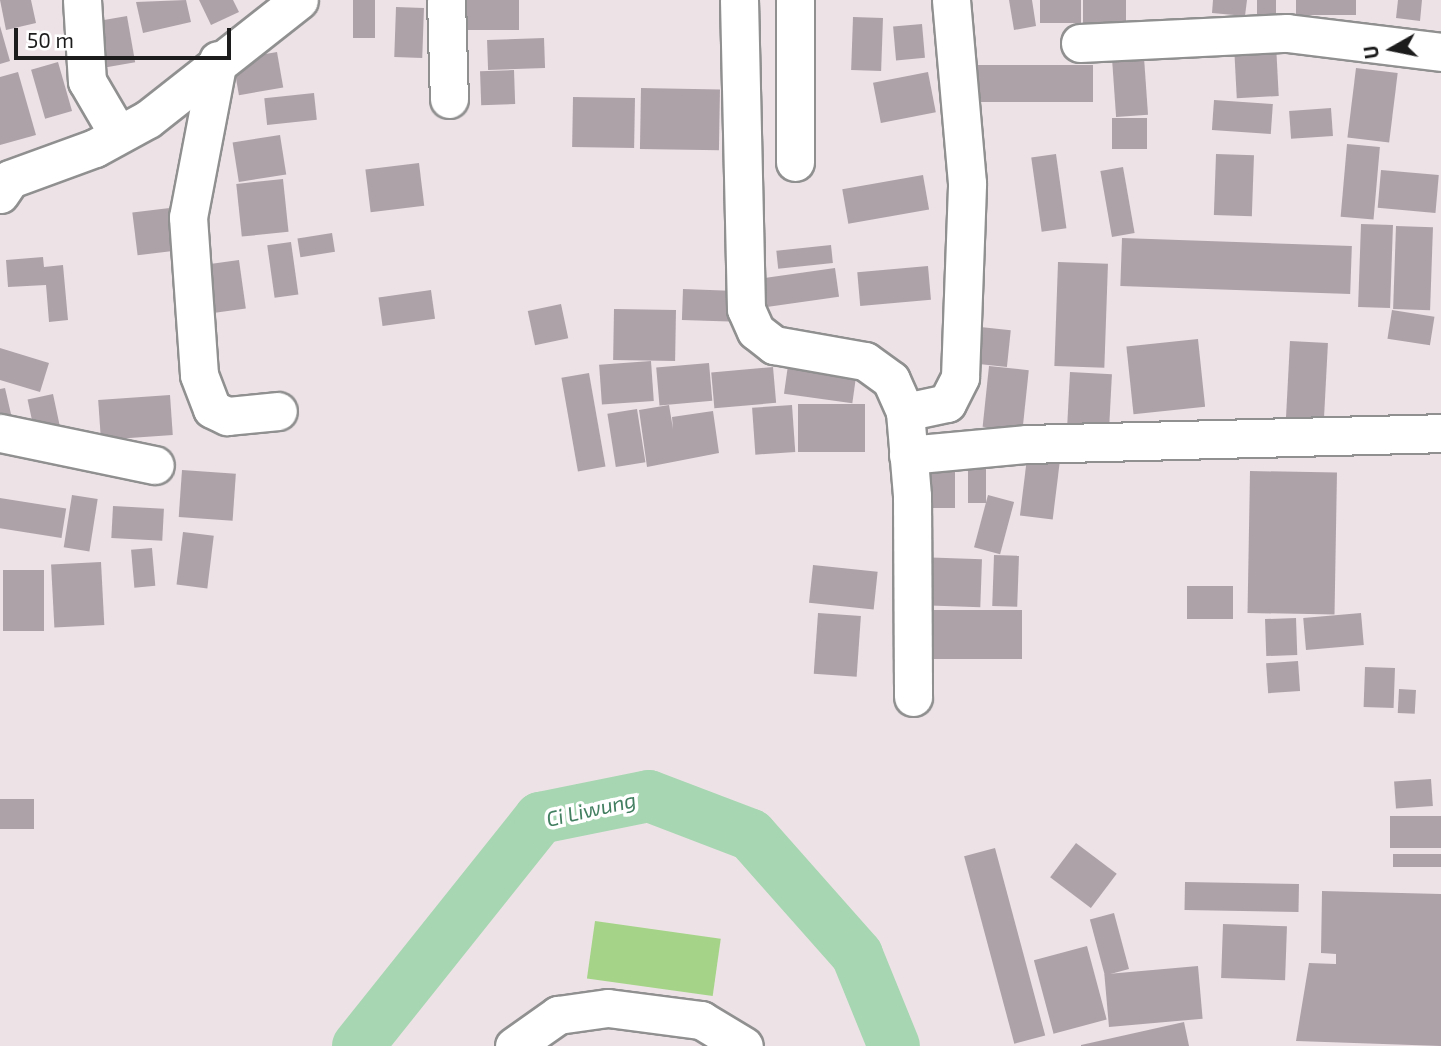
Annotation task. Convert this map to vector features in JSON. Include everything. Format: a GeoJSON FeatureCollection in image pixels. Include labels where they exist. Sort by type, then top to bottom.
{"type":"FeatureCollection","features":[{"type":"Feature","properties":{"kind":"street"},"geometry":{"type":"LineString","coordinates":[[82,0],[87,81],[118,134]]}},
{"type":"Feature","properties":{"kind":"street"},"geometry":{"type":"LineString","coordinates":[[0,194],[10,179],[95,149],[170,103],[218,60],[299,0]]}},
{"type":"Feature","properties":{"kind":"street"},"geometry":{"type":"LineString","coordinates":[[446,0],[449,99]]}},
{"type":"Feature","properties":{"kind":"street"},"geometry":{"type":"LineString","coordinates":[[739,0],[746,309],[756,331],[774,345],[877,367],[891,380],[905,412],[913,697]]}},
{"type":"Feature","properties":{"kind":"street"},"geometry":{"type":"LineString","coordinates":[[795,0],[795,162]]}},
{"type":"Feature","properties":{"kind":"street"},"geometry":{"type":"LineString","coordinates":[[905,412],[947,403],[960,377],[967,183],[951,0]]}},
{"type":"Feature","properties":{"kind":"street"},"geometry":{"type":"LineString","coordinates":[[1080,43],[1287,33],[1441,52]]}},
{"type":"Feature","properties":{"kind":"street"},"geometry":{"type":"LineString","coordinates":[[218,60],[188,216],[199,375],[212,409],[227,416],[278,411]]}},
{"type":"Feature","properties":{"kind":"street"},"geometry":{"type":"LineString","coordinates":[[0,433],[155,465]]}},
{"type":"Feature","properties":{"kind":"street"},"geometry":{"type":"LineString","coordinates":[[908,454],[1027,443],[1441,433]]}},
{"type":"Feature","properties":{"kind":"street"},"geometry":{"type":"LineString","coordinates":[[514,1046],[558,1015],[608,1008],[701,1020],[744,1046]]}},
{"type":"Feature","properties":{"kind":"green space"},"geometry":{"type":"Polygon","coordinates":[[[595,921],[721,939],[713,996],[587,978],[595,921]]]}},
{"type":"Feature","properties":{"kind":"building"},"geometry":{"type":"Polygon","coordinates":[[[0,0],[31,0],[36,23],[6,30],[0,0]]]}},
{"type":"Feature","properties":{"kind":"building"},"geometry":{"type":"Polygon","coordinates":[[[186,0],[191,22],[143,33],[136,2],[186,0]]]}},
{"type":"Feature","properties":{"kind":"building"},"geometry":{"type":"Polygon","coordinates":[[[199,0],[233,0],[239,12],[211,25],[199,0]]]}},
{"type":"Feature","properties":{"kind":"building"},"geometry":{"type":"Polygon","coordinates":[[[353,0],[375,0],[375,38],[353,38],[353,0]]]}},
{"type":"Feature","properties":{"kind":"building"},"geometry":{"type":"Polygon","coordinates":[[[458,0],[519,0],[519,30],[458,30],[458,0]]]}},
{"type":"Feature","properties":{"kind":"building"},"geometry":{"type":"Polygon","coordinates":[[[1009,0],[1032,0],[1036,26],[1014,30],[1009,0]]]}},
{"type":"Feature","properties":{"kind":"building"},"geometry":{"type":"Polygon","coordinates":[[[1040,0],[1081,0],[1081,23],[1040,23],[1040,0]]]}},
{"type":"Feature","properties":{"kind":"building"},"geometry":{"type":"Polygon","coordinates":[[[1083,0],[1126,0],[1126,25],[1083,25],[1083,0]]]}},
{"type":"Feature","properties":{"kind":"building"},"geometry":{"type":"Polygon","coordinates":[[[1213,0],[1247,0],[1245,16],[1212,13],[1213,0]]]}},
{"type":"Feature","properties":{"kind":"building"},"geometry":{"type":"Polygon","coordinates":[[[1257,0],[1276,0],[1276,15],[1257,15],[1257,0]]]}},
{"type":"Feature","properties":{"kind":"building"},"geometry":{"type":"Polygon","coordinates":[[[1296,0],[1356,0],[1356,15],[1296,15],[1296,0]]]}},
{"type":"Feature","properties":{"kind":"building"},"geometry":{"type":"Polygon","coordinates":[[[1398,0],[1422,0],[1420,21],[1396,18],[1398,0]]]}},
{"type":"Feature","properties":{"kind":"building"},"geometry":{"type":"Polygon","coordinates":[[[396,7],[424,8],[422,58],[394,57],[396,7]]]}},
{"type":"Feature","properties":{"kind":"building"},"geometry":{"type":"Polygon","coordinates":[[[127,16],[135,62],[101,68],[93,22],[127,16]]]}},
{"type":"Feature","properties":{"kind":"building"},"geometry":{"type":"Polygon","coordinates":[[[853,17],[883,18],[881,71],[851,70],[853,17]]]}},
{"type":"Feature","properties":{"kind":"building"},"geometry":{"type":"Polygon","coordinates":[[[922,24],[925,58],[896,60],[893,27],[922,24]]]}},
{"type":"Feature","properties":{"kind":"building"},"geometry":{"type":"Polygon","coordinates":[[[0,26],[10,61],[0,64],[0,26]]]}},
{"type":"Feature","properties":{"kind":"building"},"geometry":{"type":"Polygon","coordinates":[[[544,38],[545,68],[488,70],[487,40],[544,38]]]}},
{"type":"Feature","properties":{"kind":"building"},"geometry":{"type":"Polygon","coordinates":[[[1143,43],[1148,115],[1116,117],[1111,45],[1143,43]]]}},
{"type":"Feature","properties":{"kind":"building"},"geometry":{"type":"Polygon","coordinates":[[[1276,44],[1279,96],[1237,98],[1234,46],[1276,44]]]}},
{"type":"Feature","properties":{"kind":"building"},"geometry":{"type":"Polygon","coordinates":[[[277,52],[283,87],[239,95],[233,60],[277,52]]]}},
{"type":"Feature","properties":{"kind":"building"},"geometry":{"type":"Polygon","coordinates":[[[58,62],[72,111],[45,119],[31,70],[58,62]]]}},
{"type":"Feature","properties":{"kind":"building"},"geometry":{"type":"Polygon","coordinates":[[[970,65],[1093,65],[1093,102],[970,102],[970,65]]]}},
{"type":"Feature","properties":{"kind":"building"},"geometry":{"type":"Polygon","coordinates":[[[1356,68],[1398,73],[1389,143],[1347,137],[1356,68]]]}},
{"type":"Feature","properties":{"kind":"building"},"geometry":{"type":"Polygon","coordinates":[[[514,70],[515,104],[481,105],[480,71],[514,70]]]}},
{"type":"Feature","properties":{"kind":"building"},"geometry":{"type":"Polygon","coordinates":[[[18,72],[36,135],[0,145],[0,77],[18,72]]]}},
{"type":"Feature","properties":{"kind":"building"},"geometry":{"type":"Polygon","coordinates":[[[928,72],[936,112],[881,123],[873,83],[928,72]]]}},
{"type":"Feature","properties":{"kind":"building"},"geometry":{"type":"Polygon","coordinates":[[[641,88],[720,89],[719,150],[640,149],[641,88]]]}},
{"type":"Feature","properties":{"kind":"building"},"geometry":{"type":"Polygon","coordinates":[[[314,93],[317,120],[267,125],[264,98],[314,93]]]}},
{"type":"Feature","properties":{"kind":"building"},"geometry":{"type":"Polygon","coordinates":[[[573,97],[635,98],[634,148],[572,147],[573,97]]]}},
{"type":"Feature","properties":{"kind":"building"},"geometry":{"type":"Polygon","coordinates":[[[1214,100],[1273,104],[1271,134],[1212,130],[1214,100]]]}},
{"type":"Feature","properties":{"kind":"building"},"geometry":{"type":"Polygon","coordinates":[[[1331,108],[1333,136],[1291,139],[1289,111],[1331,108]]]}},
{"type":"Feature","properties":{"kind":"building"},"geometry":{"type":"Polygon","coordinates":[[[1112,118],[1147,118],[1147,149],[1112,149],[1112,118]]]}},
{"type":"Feature","properties":{"kind":"building"},"geometry":{"type":"Polygon","coordinates":[[[280,135],[286,175],[239,182],[233,143],[280,135]]]}},
{"type":"Feature","properties":{"kind":"building"},"geometry":{"type":"Polygon","coordinates":[[[1347,144],[1380,147],[1374,220],[1341,217],[1347,144]]]}},
{"type":"Feature","properties":{"kind":"building"},"geometry":{"type":"Polygon","coordinates":[[[1056,154],[1066,228],[1042,232],[1031,157],[1056,154]]]}},
{"type":"Feature","properties":{"kind":"building"},"geometry":{"type":"Polygon","coordinates":[[[1216,154],[1254,155],[1252,216],[1214,215],[1216,154]]]}},
{"type":"Feature","properties":{"kind":"building"},"geometry":{"type":"Polygon","coordinates":[[[419,163],[424,206],[371,212],[365,170],[419,163]]]}},
{"type":"Feature","properties":{"kind":"building"},"geometry":{"type":"Polygon","coordinates":[[[1123,167],[1135,233],[1112,237],[1100,171],[1123,167]]]}},
{"type":"Feature","properties":{"kind":"building"},"geometry":{"type":"Polygon","coordinates":[[[1381,170],[1439,175],[1435,213],[1378,208],[1381,170]]]}},
{"type":"Feature","properties":{"kind":"building"},"geometry":{"type":"Polygon","coordinates":[[[923,175],[929,209],[848,224],[842,189],[923,175]]]}},
{"type":"Feature","properties":{"kind":"building"},"geometry":{"type":"Polygon","coordinates":[[[283,179],[289,232],[242,237],[236,184],[283,179]]]}},
{"type":"Feature","properties":{"kind":"building"},"geometry":{"type":"Polygon","coordinates":[[[178,207],[183,250],[138,255],[132,213],[178,207]]]}},
{"type":"Feature","properties":{"kind":"building"},"geometry":{"type":"Polygon","coordinates":[[[1361,224],[1393,225],[1390,308],[1358,307],[1361,224]]]}},
{"type":"Feature","properties":{"kind":"building"},"geometry":{"type":"Polygon","coordinates":[[[1396,226],[1433,227],[1430,310],[1393,309],[1396,226]]]}},
{"type":"Feature","properties":{"kind":"building"},"geometry":{"type":"Polygon","coordinates":[[[332,233],[335,252],[300,257],[297,238],[332,233]]]}},
{"type":"Feature","properties":{"kind":"building"},"geometry":{"type":"Polygon","coordinates":[[[1122,238],[1352,246],[1350,294],[1120,286],[1122,238]]]}},
{"type":"Feature","properties":{"kind":"building"},"geometry":{"type":"Polygon","coordinates":[[[291,242],[298,294],[275,298],[267,245],[291,242]]]}},
{"type":"Feature","properties":{"kind":"building"},"geometry":{"type":"Polygon","coordinates":[[[831,245],[833,263],[778,269],[776,251],[831,245]]]}},
{"type":"Feature","properties":{"kind":"building"},"geometry":{"type":"Polygon","coordinates":[[[43,257],[44,267],[63,265],[68,320],[49,322],[46,285],[8,287],[6,260],[43,257]]]}},
{"type":"Feature","properties":{"kind":"building"},"geometry":{"type":"Polygon","coordinates":[[[239,260],[246,309],[215,313],[208,264],[239,260]]]}},
{"type":"Feature","properties":{"kind":"building"},"geometry":{"type":"Polygon","coordinates":[[[1058,262],[1108,264],[1104,368],[1054,366],[1058,262]]]}},
{"type":"Feature","properties":{"kind":"building"},"geometry":{"type":"Polygon","coordinates":[[[928,266],[931,300],[860,306],[857,272],[928,266]]]}},
{"type":"Feature","properties":{"kind":"building"},"geometry":{"type":"Polygon","coordinates":[[[835,268],[839,297],[767,307],[763,278],[835,268]]]}},
{"type":"Feature","properties":{"kind":"building"},"geometry":{"type":"Polygon","coordinates":[[[683,289],[730,291],[729,322],[682,320],[683,289]]]}},
{"type":"Feature","properties":{"kind":"building"},"geometry":{"type":"Polygon","coordinates":[[[431,290],[435,319],[383,326],[379,297],[431,290]]]}},
{"type":"Feature","properties":{"kind":"building"},"geometry":{"type":"Polygon","coordinates":[[[561,304],[568,338],[535,345],[528,311],[561,304]]]}},
{"type":"Feature","properties":{"kind":"building"},"geometry":{"type":"Polygon","coordinates":[[[614,309],[676,310],[675,361],[613,360],[614,309]]]}},
{"type":"Feature","properties":{"kind":"building"},"geometry":{"type":"Polygon","coordinates":[[[1392,310],[1434,317],[1430,345],[1387,339],[1392,310]]]}},
{"type":"Feature","properties":{"kind":"building"},"geometry":{"type":"Polygon","coordinates":[[[971,326],[1011,330],[1007,367],[967,363],[971,326]]]}},
{"type":"Feature","properties":{"kind":"building"},"geometry":{"type":"Polygon","coordinates":[[[1198,339],[1205,407],[1134,414],[1126,347],[1198,339]]]}},
{"type":"Feature","properties":{"kind":"building"},"geometry":{"type":"Polygon","coordinates":[[[1290,341],[1328,343],[1324,427],[1286,425],[1290,341]]]}},
{"type":"Feature","properties":{"kind":"building"},"geometry":{"type":"Polygon","coordinates":[[[0,348],[49,363],[40,392],[0,380],[0,348]]]}},
{"type":"Feature","properties":{"kind":"building"},"geometry":{"type":"Polygon","coordinates":[[[789,358],[857,368],[852,403],[784,394],[789,358]]]}},
{"type":"Feature","properties":{"kind":"building"},"geometry":{"type":"Polygon","coordinates":[[[651,361],[654,401],[602,405],[599,365],[651,361]]]}},
{"type":"Feature","properties":{"kind":"building"},"geometry":{"type":"Polygon","coordinates":[[[709,363],[712,401],[660,405],[656,368],[709,363]]]}},
{"type":"Feature","properties":{"kind":"building"},"geometry":{"type":"Polygon","coordinates":[[[989,366],[1029,370],[1022,431],[983,427],[989,366]]]}},
{"type":"Feature","properties":{"kind":"building"},"geometry":{"type":"Polygon","coordinates":[[[773,367],[776,403],[714,408],[711,372],[773,367]]]}},
{"type":"Feature","properties":{"kind":"building"},"geometry":{"type":"Polygon","coordinates":[[[1070,372],[1112,374],[1108,441],[1066,439],[1070,372]]]}},
{"type":"Feature","properties":{"kind":"building"},"geometry":{"type":"Polygon","coordinates":[[[589,373],[605,467],[578,471],[561,378],[589,373]]]}},
{"type":"Feature","properties":{"kind":"building"},"geometry":{"type":"Polygon","coordinates":[[[5,388],[14,427],[0,431],[0,389],[5,388]]]}},
{"type":"Feature","properties":{"kind":"building"},"geometry":{"type":"Polygon","coordinates":[[[53,394],[61,431],[35,437],[28,399],[53,394]]]}},
{"type":"Feature","properties":{"kind":"building"},"geometry":{"type":"Polygon","coordinates":[[[170,395],[173,435],[101,440],[98,400],[170,395]]]}},
{"type":"Feature","properties":{"kind":"building"},"geometry":{"type":"Polygon","coordinates":[[[798,404],[865,404],[865,452],[798,452],[798,404]]]}},
{"type":"Feature","properties":{"kind":"building"},"geometry":{"type":"Polygon","coordinates":[[[669,405],[673,429],[672,417],[713,411],[719,453],[647,467],[639,410],[669,405]]]}},
{"type":"Feature","properties":{"kind":"building"},"geometry":{"type":"Polygon","coordinates":[[[792,405],[795,452],[755,455],[752,408],[792,405]]]}},
{"type":"Feature","properties":{"kind":"building"},"geometry":{"type":"Polygon","coordinates":[[[637,409],[645,462],[616,467],[607,414],[637,409]]]}},
{"type":"Feature","properties":{"kind":"building"},"geometry":{"type":"Polygon","coordinates":[[[1027,458],[1060,462],[1053,520],[1020,516],[1027,458]]]}},
{"type":"Feature","properties":{"kind":"building"},"geometry":{"type":"Polygon","coordinates":[[[917,459],[955,459],[955,508],[917,508],[917,459]]]}},
{"type":"Feature","properties":{"kind":"building"},"geometry":{"type":"Polygon","coordinates":[[[968,466],[986,466],[986,503],[968,503],[968,466]]]}},
{"type":"Feature","properties":{"kind":"building"},"geometry":{"type":"Polygon","coordinates":[[[182,470],[236,474],[233,521],[179,517],[182,470]]]}},
{"type":"Feature","properties":{"kind":"building"},"geometry":{"type":"Polygon","coordinates":[[[1250,471],[1337,473],[1335,614],[1248,613],[1250,471]]]}},
{"type":"Feature","properties":{"kind":"building"},"geometry":{"type":"Polygon","coordinates":[[[72,495],[98,499],[89,551],[64,547],[72,495]]]}},
{"type":"Feature","properties":{"kind":"building"},"geometry":{"type":"Polygon","coordinates":[[[988,495],[1014,502],[1000,554],[974,547],[988,495]]]}},
{"type":"Feature","properties":{"kind":"building"},"geometry":{"type":"Polygon","coordinates":[[[0,498],[66,508],[61,538],[0,528],[0,498]]]}},
{"type":"Feature","properties":{"kind":"building"},"geometry":{"type":"Polygon","coordinates":[[[113,506],[164,509],[162,541],[111,538],[113,506]]]}},
{"type":"Feature","properties":{"kind":"building"},"geometry":{"type":"Polygon","coordinates":[[[183,532],[214,536],[207,588],[177,585],[183,532]]]}},
{"type":"Feature","properties":{"kind":"building"},"geometry":{"type":"Polygon","coordinates":[[[152,548],[155,586],[134,588],[131,550],[152,548]]]}},
{"type":"Feature","properties":{"kind":"building"},"geometry":{"type":"Polygon","coordinates":[[[994,555],[1019,556],[1017,607],[992,606],[994,555]]]}},
{"type":"Feature","properties":{"kind":"building"},"geometry":{"type":"Polygon","coordinates":[[[917,557],[982,559],[980,607],[915,605],[917,557]]]}},
{"type":"Feature","properties":{"kind":"building"},"geometry":{"type":"Polygon","coordinates":[[[101,562],[104,625],[54,628],[51,565],[101,562]]]}},
{"type":"Feature","properties":{"kind":"building"},"geometry":{"type":"Polygon","coordinates":[[[813,565],[878,572],[874,610],[809,603],[813,565]]]}},
{"type":"Feature","properties":{"kind":"building"},"geometry":{"type":"Polygon","coordinates":[[[3,570],[44,570],[44,631],[3,631],[3,570]]]}},
{"type":"Feature","properties":{"kind":"building"},"geometry":{"type":"Polygon","coordinates":[[[1187,586],[1233,586],[1233,619],[1187,619],[1187,586]]]}},
{"type":"Feature","properties":{"kind":"building"},"geometry":{"type":"Polygon","coordinates":[[[914,610],[1022,610],[1022,659],[914,659],[914,610]]]}},
{"type":"Feature","properties":{"kind":"building"},"geometry":{"type":"Polygon","coordinates":[[[818,613],[861,616],[857,677],[814,674],[818,613]]]}},
{"type":"Feature","properties":{"kind":"building"},"geometry":{"type":"Polygon","coordinates":[[[1361,613],[1364,645],[1306,650],[1303,618],[1361,613]]]}},
{"type":"Feature","properties":{"kind":"building"},"geometry":{"type":"Polygon","coordinates":[[[1296,618],[1297,655],[1266,656],[1265,619],[1296,618]]]}},
{"type":"Feature","properties":{"kind":"building"},"geometry":{"type":"Polygon","coordinates":[[[1298,661],[1300,691],[1268,693],[1266,663],[1298,661]]]}},
{"type":"Feature","properties":{"kind":"building"},"geometry":{"type":"Polygon","coordinates":[[[1365,667],[1395,668],[1394,708],[1364,707],[1365,667]]]}},
{"type":"Feature","properties":{"kind":"building"},"geometry":{"type":"Polygon","coordinates":[[[1399,689],[1416,690],[1415,714],[1398,713],[1399,689]]]}},
{"type":"Feature","properties":{"kind":"building"},"geometry":{"type":"Polygon","coordinates":[[[1431,779],[1433,806],[1396,809],[1394,782],[1431,779]]]}},
{"type":"Feature","properties":{"kind":"building"},"geometry":{"type":"Polygon","coordinates":[[[0,799],[34,799],[34,829],[0,829],[0,799]]]}},
{"type":"Feature","properties":{"kind":"building"},"geometry":{"type":"Polygon","coordinates":[[[1390,816],[1441,816],[1441,848],[1390,848],[1390,816]]]}},
{"type":"Feature","properties":{"kind":"building"},"geometry":{"type":"Polygon","coordinates":[[[1076,843],[1117,874],[1091,908],[1050,877],[1076,843]]]}},
{"type":"Feature","properties":{"kind":"building"},"geometry":{"type":"Polygon","coordinates":[[[995,848],[1045,1035],[1014,1044],[964,856],[995,848]]]}},
{"type":"Feature","properties":{"kind":"building"},"geometry":{"type":"Polygon","coordinates":[[[1393,854],[1441,854],[1441,867],[1393,867],[1393,854]]]}},
{"type":"Feature","properties":{"kind":"building"},"geometry":{"type":"Polygon","coordinates":[[[1185,882],[1299,884],[1298,912],[1185,910],[1185,882]]]}},
{"type":"Feature","properties":{"kind":"building"},"geometry":{"type":"Polygon","coordinates":[[[1322,891],[1441,894],[1441,1046],[1296,1041],[1309,963],[1336,964],[1336,954],[1321,953],[1322,891]]]}},
{"type":"Feature","properties":{"kind":"building"},"geometry":{"type":"Polygon","coordinates":[[[1114,913],[1129,969],[1105,975],[1090,919],[1114,913]]]}},
{"type":"Feature","properties":{"kind":"building"},"geometry":{"type":"Polygon","coordinates":[[[1223,924],[1287,926],[1285,980],[1221,978],[1223,924]]]}},
{"type":"Feature","properties":{"kind":"building"},"geometry":{"type":"Polygon","coordinates":[[[1087,946],[1107,1019],[1054,1034],[1034,960],[1087,946]]]}},
{"type":"Feature","properties":{"kind":"building"},"geometry":{"type":"Polygon","coordinates":[[[1198,966],[1203,1019],[1109,1027],[1104,974],[1198,966]]]}},
{"type":"Feature","properties":{"kind":"building"},"geometry":{"type":"Polygon","coordinates":[[[1184,1022],[1189,1046],[1081,1046],[1081,1045],[1184,1022]]]}},
{"type":"Feature","properties":{"kind":"waterway","name":"Ci Liwung"},"geometry":{"type":"LineString","coordinates":[[358,1046],[540,818],[649,796],[751,835],[857,955],[894,1046]]}}]}
